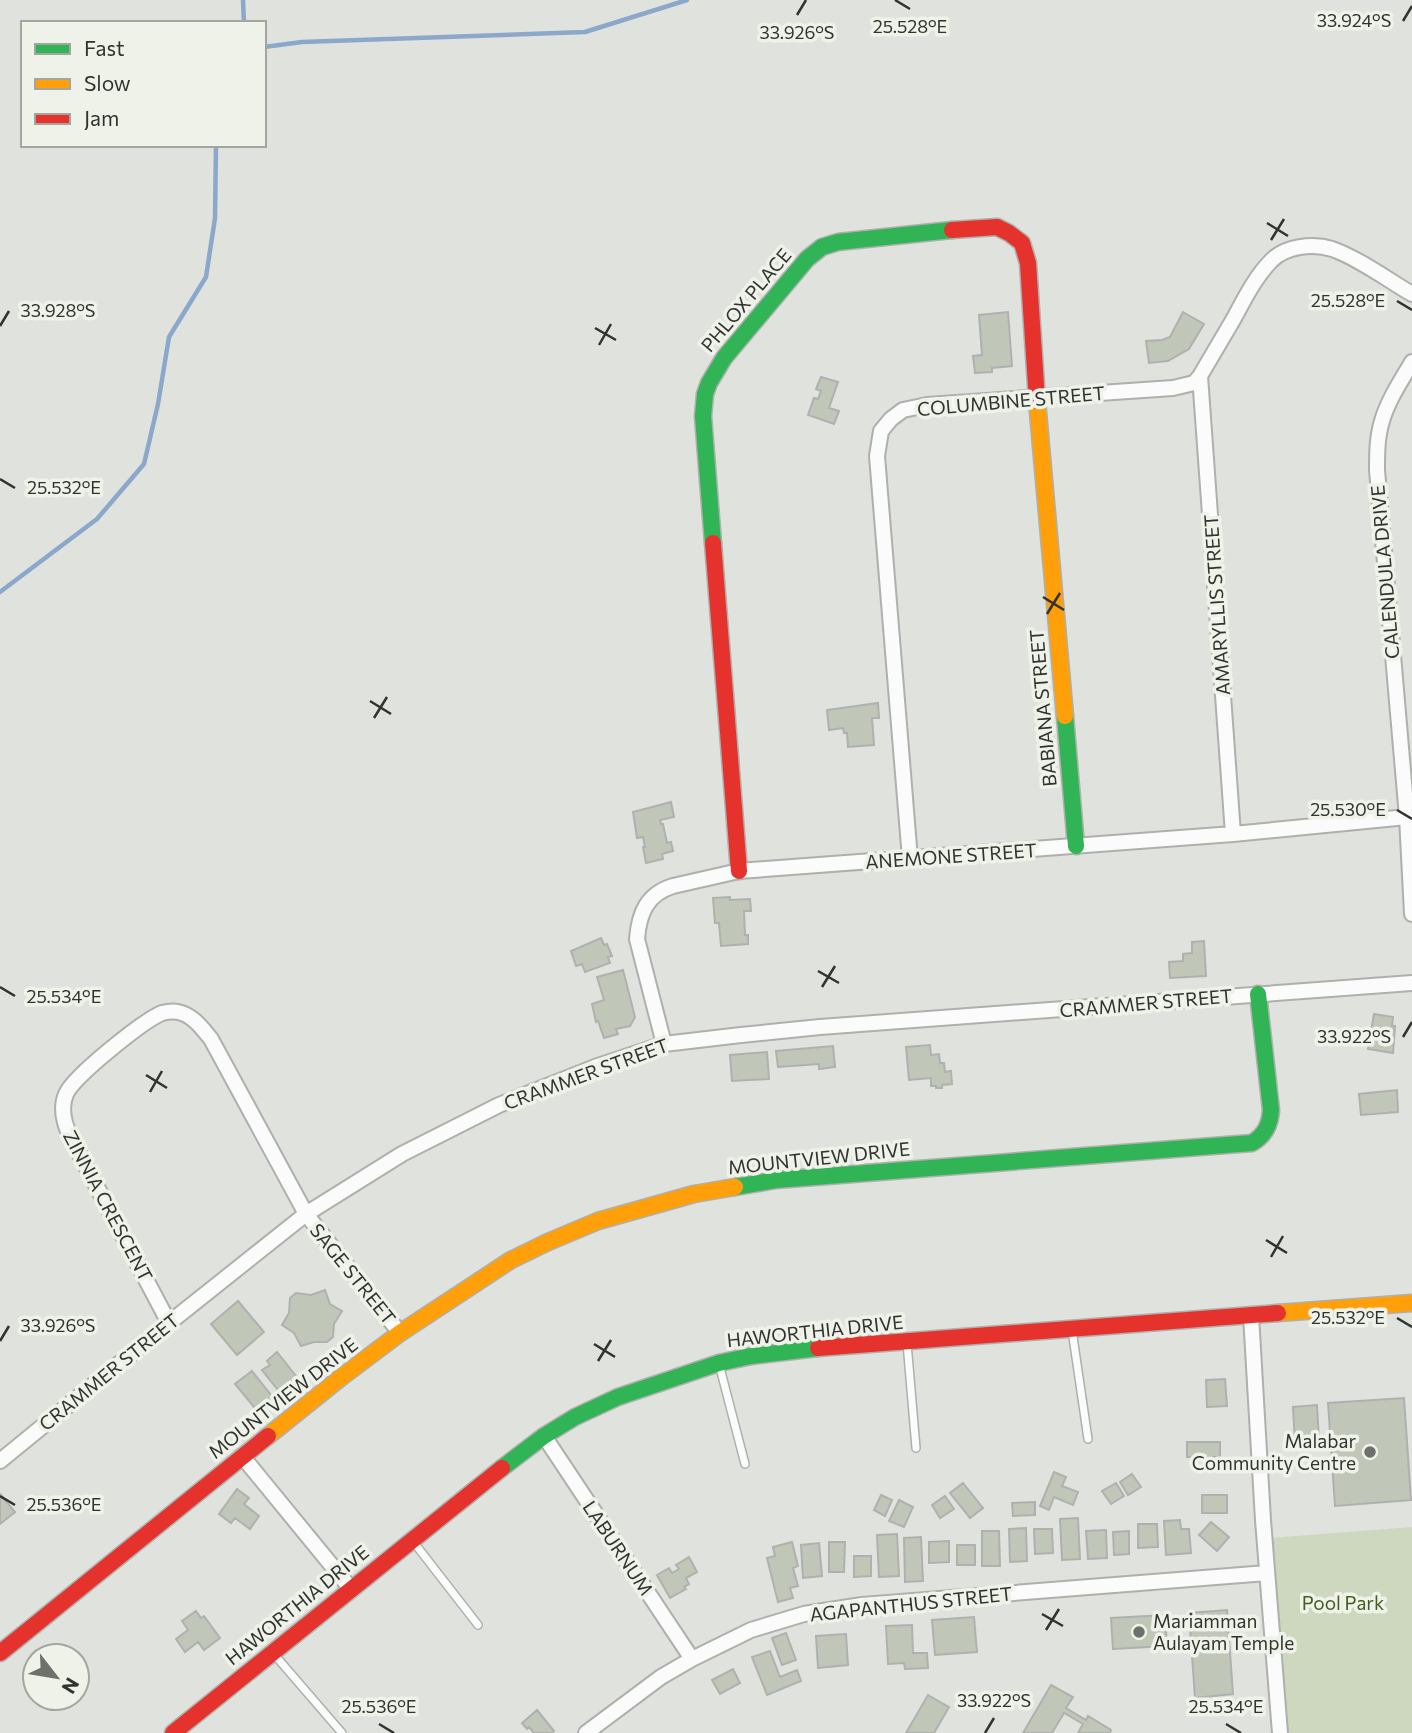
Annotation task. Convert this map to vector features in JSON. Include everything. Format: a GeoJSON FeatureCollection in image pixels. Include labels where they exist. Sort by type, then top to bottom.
{"type":"FeatureCollection","features":[{"type":"Feature","properties":{"kind":"street","name":"PHLOX PLACE"},"geometry":{"type":"LineString","coordinates":[[739,871],[703,404],[713,372],[807,259],[822,247],[838,242],[997,227],[1022,243],[1028,263],[1037,398]]}},
{"type":"Feature","properties":{"kind":"street"},"geometry":{"type":"LineString","coordinates":[[1200,376],[1259,276],[1272,259],[1290,249],[1309,246],[1332,249],[1412,294]]}},
{"type":"Feature","properties":{"kind":"street","name":"CALENDULA DRIVE"},"geometry":{"type":"LineString","coordinates":[[1412,362],[1382,420],[1377,445],[1377,487],[1407,817],[1412,914]]}},
{"type":"Feature","properties":{"kind":"street","name":"COLUMBINE STREET"},"geometry":{"type":"LineString","coordinates":[[910,859],[877,456],[881,431],[891,419],[904,410],[927,405],[1173,388],[1194,383],[1200,376]]}},
{"type":"Feature","properties":{"kind":"street","name":"AMARYLLIS STREET"},"geometry":{"type":"LineString","coordinates":[[1200,376],[1233,834]]}},
{"type":"Feature","properties":{"kind":"street","name":"BABIANA STREET"},"geometry":{"type":"LineString","coordinates":[[1037,398],[1076,846]]}},
{"type":"Feature","properties":{"kind":"street","name":"ANEMONE STREET"},"geometry":{"type":"LineString","coordinates":[[664,1044],[637,939],[638,923],[644,909],[650,900],[665,888],[739,871],[1233,834],[1407,817]]}},
{"type":"Feature","properties":{"kind":"street","name":"CRAMMER STREET"},"geometry":{"type":"LineString","coordinates":[[0,1461],[306,1214],[402,1154],[499,1105],[595,1067],[664,1044],[741,1035],[1412,983]]}},
{"type":"Feature","properties":{"kind":"street","name":"MOUNTVIEW DRIVE"},"geometry":{"type":"LineString","coordinates":[[0,1653],[339,1379],[400,1333],[511,1260],[598,1221],[694,1194],[776,1180],[1252,1143],[1260,1139],[1271,1122],[1271,1110],[1258,993]]}},
{"type":"Feature","properties":{"kind":"street","name":"ZINNIA CRESCENT"},"geometry":{"type":"LineString","coordinates":[[169,1323],[63,1121],[65,1096],[73,1084],[145,1023],[164,1012],[178,1012],[190,1016],[199,1024],[211,1039],[306,1214]]}},
{"type":"Feature","properties":{"kind":"street","name":"SAGE STREET"},"geometry":{"type":"LineString","coordinates":[[306,1214],[400,1333]]}},
{"type":"Feature","properties":{"kind":"street","name":"HAWORTHIA DRIVE"},"geometry":{"type":"LineString","coordinates":[[173,1733],[475,1488],[544,1436],[575,1417],[618,1397],[719,1363],[763,1354],[1412,1303]]}},
{"type":"Feature","properties":{"kind":"street"},"geometry":{"type":"LineString","coordinates":[[1251,1315],[1280,1733]]}},
{"type":"Feature","properties":{"kind":"street","name":"LABURNUM"},"geometry":{"type":"LineString","coordinates":[[544,1436],[692,1659]]}},
{"type":"Feature","properties":{"kind":"street"},"geometry":{"type":"LineString","coordinates":[[243,1456],[351,1589]]}},
{"type":"Feature","properties":{"kind":"street","name":"AGAPANTHUS STREET"},"geometry":{"type":"LineString","coordinates":[[586,1733],[661,1677],[692,1659],[751,1630],[804,1614],[862,1605],[1267,1573]]}},
{"type":"Feature","properties":{"kind":"lane"},"geometry":{"type":"LineString","coordinates":[[1072,1330],[1088,1439]]}},
{"type":"Feature","properties":{"kind":"lane"},"geometry":{"type":"LineString","coordinates":[[907,1342],[916,1448]]}},
{"type":"Feature","properties":{"kind":"lane"},"geometry":{"type":"LineString","coordinates":[[719,1363],[745,1464]]}},
{"type":"Feature","properties":{"kind":"lane"},"geometry":{"type":"LineString","coordinates":[[411,1540],[478,1625]]}},
{"type":"Feature","properties":{"kind":"lane"},"geometry":{"type":"LineString","coordinates":[[273,1652],[342,1733]]}},
{"type":"Feature","properties":{"kind":"green space","name":"Pool Park"},"geometry":{"type":"Polygon","coordinates":[[[1412,1527],[1412,1733],[1281,1733],[1269,1538],[1412,1527]]]}},
{"type":"Feature","properties":{"kind":"building"},"geometry":{"type":"Polygon","coordinates":[[[1008,312],[1012,366],[992,368],[992,372],[975,373],[973,356],[982,355],[979,315],[1008,312]]]}},
{"type":"Feature","properties":{"kind":"building"},"geometry":{"type":"Polygon","coordinates":[[[1183,312],[1204,324],[1189,349],[1168,361],[1149,363],[1146,341],[1170,337],[1183,312]]]}},
{"type":"Feature","properties":{"kind":"building"},"geometry":{"type":"Polygon","coordinates":[[[821,377],[838,382],[829,408],[839,411],[834,424],[808,415],[814,398],[818,399],[821,391],[816,389],[821,377]]]}},
{"type":"Feature","properties":{"kind":"building"},"geometry":{"type":"Polygon","coordinates":[[[878,703],[879,718],[872,718],[874,745],[848,747],[847,733],[844,733],[843,728],[829,730],[827,710],[878,703]]]}},
{"type":"Feature","properties":{"kind":"building"},"geometry":{"type":"Polygon","coordinates":[[[671,802],[674,817],[660,820],[667,843],[671,842],[673,851],[662,854],[663,859],[646,863],[643,837],[637,838],[633,812],[671,802]]]}},
{"type":"Feature","properties":{"kind":"building"},"geometry":{"type":"Polygon","coordinates":[[[730,897],[730,900],[750,899],[751,911],[744,911],[748,944],[721,946],[719,923],[715,923],[713,898],[730,897]]]}},
{"type":"Feature","properties":{"kind":"building"},"geometry":{"type":"Polygon","coordinates":[[[601,938],[612,956],[608,957],[610,963],[585,972],[582,964],[576,966],[571,951],[601,938]]]}},
{"type":"Feature","properties":{"kind":"building"},"geometry":{"type":"Polygon","coordinates":[[[1204,941],[1206,976],[1170,978],[1169,962],[1183,961],[1183,954],[1192,953],[1192,942],[1204,941]]]}},
{"type":"Feature","properties":{"kind":"building"},"geometry":{"type":"Polygon","coordinates":[[[623,970],[635,1017],[630,1026],[616,1029],[618,1034],[604,1038],[598,1021],[596,1022],[592,1004],[604,1000],[597,977],[623,970]]]}},
{"type":"Feature","properties":{"kind":"building"},"geometry":{"type":"Polygon","coordinates":[[[1374,1014],[1393,1017],[1393,1053],[1368,1049],[1374,1014]]]}},
{"type":"Feature","properties":{"kind":"building"},"geometry":{"type":"Polygon","coordinates":[[[930,1045],[931,1055],[939,1054],[945,1072],[951,1071],[952,1084],[936,1088],[931,1086],[931,1078],[909,1080],[906,1047],[930,1045]]]}},
{"type":"Feature","properties":{"kind":"building"},"geometry":{"type":"Polygon","coordinates":[[[833,1046],[835,1067],[819,1069],[819,1064],[778,1067],[776,1051],[833,1046]]]}},
{"type":"Feature","properties":{"kind":"building"},"geometry":{"type":"Polygon","coordinates":[[[767,1052],[769,1079],[732,1081],[730,1055],[767,1052]]]}},
{"type":"Feature","properties":{"kind":"building"},"geometry":{"type":"Polygon","coordinates":[[[1397,1090],[1398,1112],[1361,1115],[1359,1094],[1397,1090]]]}},
{"type":"Feature","properties":{"kind":"building"},"geometry":{"type":"Polygon","coordinates":[[[325,1290],[330,1304],[342,1311],[334,1324],[333,1337],[327,1342],[301,1346],[294,1333],[282,1325],[289,1313],[290,1298],[296,1293],[311,1295],[325,1290]]]}},
{"type":"Feature","properties":{"kind":"building"},"geometry":{"type":"Polygon","coordinates":[[[238,1301],[264,1332],[237,1355],[211,1324],[238,1301]]]}},
{"type":"Feature","properties":{"kind":"building"},"geometry":{"type":"Polygon","coordinates":[[[277,1352],[300,1381],[282,1395],[262,1370],[270,1365],[267,1361],[277,1352]]]}},
{"type":"Feature","properties":{"kind":"building"},"geometry":{"type":"Polygon","coordinates":[[[252,1371],[275,1400],[259,1413],[235,1384],[252,1371]]]}},
{"type":"Feature","properties":{"kind":"building"},"geometry":{"type":"Polygon","coordinates":[[[1225,1379],[1227,1406],[1207,1407],[1206,1380],[1225,1379]]]}},
{"type":"Feature","properties":{"kind":"building","name":"Malabar Community Centre"},"geometry":{"type":"Polygon","coordinates":[[[1404,1398],[1411,1500],[1335,1506],[1328,1403],[1404,1398]]]}},
{"type":"Feature","properties":{"kind":"building"},"geometry":{"type":"Polygon","coordinates":[[[1317,1405],[1319,1441],[1295,1443],[1293,1407],[1317,1405]]]}},
{"type":"Feature","properties":{"kind":"building"},"geometry":{"type":"Polygon","coordinates":[[[1187,1442],[1220,1442],[1220,1457],[1187,1457],[1187,1442]]]}},
{"type":"Feature","properties":{"kind":"building"},"geometry":{"type":"Polygon","coordinates":[[[1054,1472],[1066,1477],[1062,1486],[1078,1492],[1073,1505],[1054,1497],[1049,1510],[1040,1506],[1054,1472]]]}},
{"type":"Feature","properties":{"kind":"building"},"geometry":{"type":"Polygon","coordinates":[[[1132,1474],[1141,1487],[1128,1495],[1120,1482],[1132,1474]]]}},
{"type":"Feature","properties":{"kind":"building"},"geometry":{"type":"Polygon","coordinates":[[[963,1483],[983,1508],[970,1518],[950,1493],[963,1483]]]}},
{"type":"Feature","properties":{"kind":"building"},"geometry":{"type":"Polygon","coordinates":[[[1116,1483],[1124,1496],[1111,1504],[1102,1491],[1116,1483]]]}},
{"type":"Feature","properties":{"kind":"building"},"geometry":{"type":"Polygon","coordinates":[[[237,1489],[249,1498],[244,1504],[259,1516],[250,1529],[235,1518],[231,1523],[219,1514],[237,1489]]]}},
{"type":"Feature","properties":{"kind":"building"},"geometry":{"type":"Polygon","coordinates":[[[0,1494],[15,1512],[0,1524],[0,1494]]]}},
{"type":"Feature","properties":{"kind":"building"},"geometry":{"type":"Polygon","coordinates":[[[881,1495],[892,1500],[885,1516],[874,1510],[881,1495]]]}},
{"type":"Feature","properties":{"kind":"building"},"geometry":{"type":"Polygon","coordinates":[[[1202,1495],[1227,1495],[1227,1513],[1202,1513],[1202,1495]]]}},
{"type":"Feature","properties":{"kind":"building"},"geometry":{"type":"Polygon","coordinates":[[[945,1496],[954,1509],[940,1518],[932,1505],[945,1496]]]}},
{"type":"Feature","properties":{"kind":"building"},"geometry":{"type":"Polygon","coordinates":[[[899,1500],[913,1507],[904,1527],[889,1521],[899,1500]]]}},
{"type":"Feature","properties":{"kind":"building"},"geometry":{"type":"Polygon","coordinates":[[[1035,1502],[1035,1515],[1013,1516],[1012,1503],[1035,1502]]]}},
{"type":"Feature","properties":{"kind":"building"},"geometry":{"type":"Polygon","coordinates":[[[1078,1518],[1080,1559],[1062,1560],[1060,1519],[1078,1518]]]}},
{"type":"Feature","properties":{"kind":"building"},"geometry":{"type":"Polygon","coordinates":[[[1180,1520],[1181,1529],[1189,1529],[1191,1553],[1166,1555],[1164,1521],[1180,1520]]]}},
{"type":"Feature","properties":{"kind":"building"},"geometry":{"type":"Polygon","coordinates":[[[1211,1522],[1229,1537],[1217,1551],[1199,1535],[1211,1522]]]}},
{"type":"Feature","properties":{"kind":"building"},"geometry":{"type":"Polygon","coordinates":[[[1138,1524],[1157,1524],[1158,1547],[1138,1548],[1138,1524]]]}},
{"type":"Feature","properties":{"kind":"building"},"geometry":{"type":"Polygon","coordinates":[[[1026,1528],[1027,1561],[1010,1562],[1009,1529],[1026,1528]]]}},
{"type":"Feature","properties":{"kind":"building"},"geometry":{"type":"Polygon","coordinates":[[[1034,1529],[1052,1529],[1053,1553],[1035,1554],[1034,1529]]]}},
{"type":"Feature","properties":{"kind":"building"},"geometry":{"type":"Polygon","coordinates":[[[1106,1530],[1107,1558],[1088,1559],[1086,1531],[1106,1530]]]}},
{"type":"Feature","properties":{"kind":"building"},"geometry":{"type":"Polygon","coordinates":[[[982,1531],[999,1531],[1000,1566],[982,1566],[982,1531]]]}},
{"type":"Feature","properties":{"kind":"building"},"geometry":{"type":"Polygon","coordinates":[[[1129,1531],[1129,1554],[1114,1555],[1113,1532],[1129,1531]]]}},
{"type":"Feature","properties":{"kind":"building"},"geometry":{"type":"Polygon","coordinates":[[[897,1534],[899,1576],[879,1577],[877,1535],[897,1534]]]}},
{"type":"Feature","properties":{"kind":"building"},"geometry":{"type":"Polygon","coordinates":[[[921,1537],[923,1581],[905,1582],[904,1538],[921,1537]]]}},
{"type":"Feature","properties":{"kind":"building"},"geometry":{"type":"Polygon","coordinates":[[[949,1541],[949,1562],[929,1563],[929,1542],[949,1541]]]}},
{"type":"Feature","properties":{"kind":"building"},"geometry":{"type":"Polygon","coordinates":[[[792,1542],[798,1566],[793,1568],[798,1586],[790,1588],[793,1598],[778,1602],[767,1558],[775,1556],[773,1547],[792,1542]]]}},
{"type":"Feature","properties":{"kind":"building"},"geometry":{"type":"Polygon","coordinates":[[[829,1542],[845,1542],[844,1572],[829,1572],[829,1542]]]}},
{"type":"Feature","properties":{"kind":"building"},"geometry":{"type":"Polygon","coordinates":[[[819,1543],[822,1576],[803,1578],[801,1545],[819,1543]]]}},
{"type":"Feature","properties":{"kind":"building"},"geometry":{"type":"Polygon","coordinates":[[[957,1545],[975,1545],[975,1565],[957,1565],[957,1545]]]}},
{"type":"Feature","properties":{"kind":"building"},"geometry":{"type":"Polygon","coordinates":[[[854,1556],[871,1556],[871,1576],[854,1577],[854,1556]]]}},
{"type":"Feature","properties":{"kind":"building"},"geometry":{"type":"Polygon","coordinates":[[[689,1557],[697,1572],[686,1578],[689,1584],[684,1587],[686,1589],[670,1598],[657,1575],[669,1568],[672,1573],[679,1569],[676,1565],[689,1557]]]}},
{"type":"Feature","properties":{"kind":"building"},"geometry":{"type":"Polygon","coordinates":[[[1227,1610],[1233,1694],[1195,1698],[1189,1613],[1227,1610]]]}},
{"type":"Feature","properties":{"kind":"building"},"geometry":{"type":"Polygon","coordinates":[[[196,1611],[201,1618],[204,1616],[220,1638],[204,1650],[198,1642],[185,1652],[176,1639],[188,1630],[182,1621],[196,1611]]]}},
{"type":"Feature","properties":{"kind":"building","name":"Mariamman Aulayam Temple"},"geometry":{"type":"Polygon","coordinates":[[[1165,1615],[1167,1646],[1113,1649],[1111,1618],[1165,1615]]]}},
{"type":"Feature","properties":{"kind":"building"},"geometry":{"type":"Polygon","coordinates":[[[974,1617],[977,1652],[935,1655],[932,1620],[974,1617]]]}},
{"type":"Feature","properties":{"kind":"building"},"geometry":{"type":"Polygon","coordinates":[[[912,1625],[913,1653],[927,1653],[928,1668],[905,1669],[904,1663],[888,1664],[886,1626],[912,1625]]]}},
{"type":"Feature","properties":{"kind":"building"},"geometry":{"type":"Polygon","coordinates":[[[786,1633],[796,1660],[782,1665],[772,1638],[786,1633]]]}},
{"type":"Feature","properties":{"kind":"building"},"geometry":{"type":"Polygon","coordinates":[[[846,1634],[848,1665],[818,1668],[816,1636],[846,1634]]]}},
{"type":"Feature","properties":{"kind":"building"},"geometry":{"type":"Polygon","coordinates":[[[770,1651],[780,1677],[797,1670],[801,1681],[767,1695],[752,1657],[770,1651]]]}},
{"type":"Feature","properties":{"kind":"building"},"geometry":{"type":"Polygon","coordinates":[[[733,1669],[740,1683],[720,1694],[712,1680],[733,1669]]]}},
{"type":"Feature","properties":{"kind":"building"},"geometry":{"type":"Polygon","coordinates":[[[1051,1685],[1073,1697],[1066,1708],[1086,1720],[1088,1716],[1111,1730],[1110,1733],[1078,1733],[1083,1724],[1064,1713],[1052,1733],[1023,1733],[1051,1685]]]}},
{"type":"Feature","properties":{"kind":"building"},"geometry":{"type":"Polygon","coordinates":[[[928,1695],[949,1707],[934,1733],[906,1733],[928,1695]]]}},
{"type":"Feature","properties":{"kind":"building"},"geometry":{"type":"Polygon","coordinates":[[[537,1710],[554,1731],[552,1733],[534,1733],[522,1723],[537,1710]]]}},
{"type":"Feature","properties":{"kind":"waterway"},"geometry":{"type":"LineString","coordinates":[[243,0],[244,21]]}},
{"type":"Feature","properties":{"kind":"waterway"},"geometry":{"type":"LineString","coordinates":[[266,47],[302,42],[585,32],[687,0]]}},
{"type":"Feature","properties":{"kind":"waterway"},"geometry":{"type":"LineString","coordinates":[[0,592],[97,519],[144,464],[158,404],[169,337],[206,277],[215,218],[216,147]]}},
{"type":"Feature","properties":{"kind":"traffic: fast"},"geometry":{"type":"LineString","coordinates":[[713,543],[703,416],[705,394],[724,358],[807,259],[822,247],[838,242],[952,230]]}},
{"type":"Feature","properties":{"kind":"traffic: fast"},"geometry":{"type":"LineString","coordinates":[[1065,716],[1076,846]]}},
{"type":"Feature","properties":{"kind":"traffic: fast"},"geometry":{"type":"LineString","coordinates":[[735,1187],[776,1180],[1252,1143],[1266,1129],[1271,1110],[1258,994]]}},
{"type":"Feature","properties":{"kind":"traffic: fast"},"geometry":{"type":"LineString","coordinates":[[502,1468],[544,1436],[575,1417],[618,1397],[719,1363],[751,1356],[818,1348]]}},
{"type":"Feature","properties":{"kind":"traffic: slow"},"geometry":{"type":"LineString","coordinates":[[1037,401],[1065,716]]}},
{"type":"Feature","properties":{"kind":"traffic: slow"},"geometry":{"type":"LineString","coordinates":[[268,1436],[400,1333],[511,1260],[598,1221],[694,1194],[735,1187]]}},
{"type":"Feature","properties":{"kind":"traffic: slow"},"geometry":{"type":"LineString","coordinates":[[1278,1313],[1412,1303]]}},
{"type":"Feature","properties":{"kind":"traffic: jam"},"geometry":{"type":"LineString","coordinates":[[952,230],[997,227],[1022,243],[1028,263],[1037,401]]}},
{"type":"Feature","properties":{"kind":"traffic: jam"},"geometry":{"type":"LineString","coordinates":[[713,543],[739,871]]}},
{"type":"Feature","properties":{"kind":"traffic: jam"},"geometry":{"type":"LineString","coordinates":[[818,1348],[1278,1313]]}},
{"type":"Feature","properties":{"kind":"traffic: jam"},"geometry":{"type":"LineString","coordinates":[[0,1653],[268,1436]]}},
{"type":"Feature","properties":{"kind":"traffic: jam"},"geometry":{"type":"LineString","coordinates":[[173,1733],[502,1468]]}},
{"type":"Feature","properties":{"kind":"place","name":"Malabar Community Centre"},"geometry":{"type":"Point","coordinates":[1370,1452]}},
{"type":"Feature","properties":{"kind":"place","name":"Mariamman Aulayam Temple"},"geometry":{"type":"Point","coordinates":[1139,1632]}}]}
